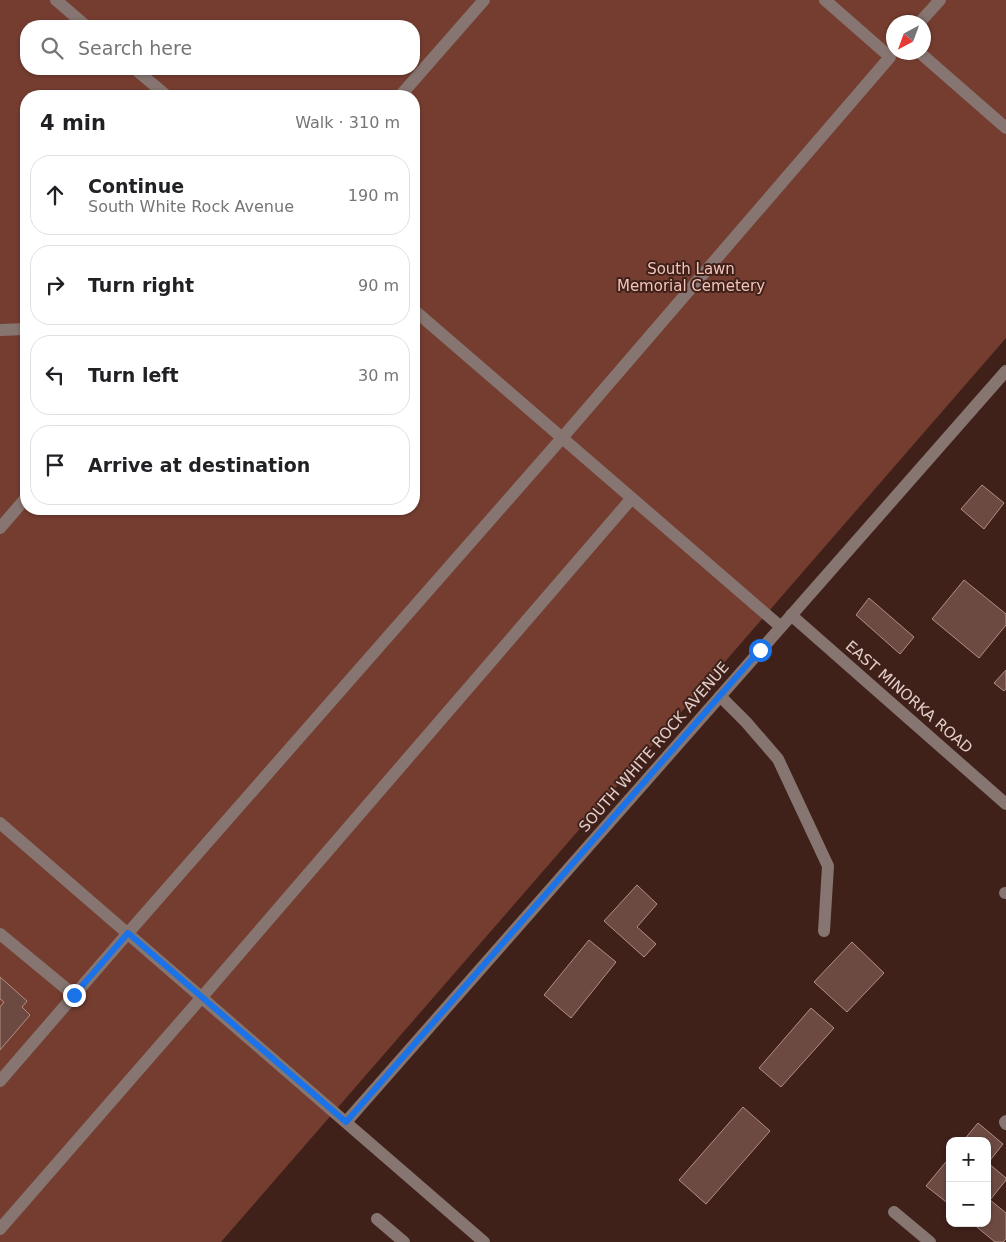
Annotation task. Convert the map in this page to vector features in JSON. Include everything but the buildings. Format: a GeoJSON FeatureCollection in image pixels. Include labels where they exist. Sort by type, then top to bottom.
{"type":"FeatureCollection","features":[{"type":"Feature","properties":{"kind":"street"},"geometry":{"type":"LineString","coordinates":[[56,0],[79,20]]}},
{"type":"Feature","properties":{"kind":"street"},"geometry":{"type":"LineString","coordinates":[[420,73],[484,0]]}},
{"type":"Feature","properties":{"kind":"street"},"geometry":{"type":"LineString","coordinates":[[825,0],[886,50]]}},
{"type":"Feature","properties":{"kind":"street"},"geometry":{"type":"LineString","coordinates":[[926,15],[940,0]]}},
{"type":"Feature","properties":{"kind":"street"},"geometry":{"type":"LineString","coordinates":[[0,1081],[562,438],[888,60]]}},
{"type":"Feature","properties":{"kind":"street"},"geometry":{"type":"LineString","coordinates":[[927,60],[1006,128]]}},
{"type":"Feature","properties":{"kind":"street"},"geometry":{"type":"LineString","coordinates":[[142,75],[160,90]]}},
{"type":"Feature","properties":{"kind":"street"},"geometry":{"type":"LineString","coordinates":[[405,90],[418,75]]}},
{"type":"Feature","properties":{"kind":"street"},"geometry":{"type":"LineString","coordinates":[[420,315],[781,627]]}},
{"type":"Feature","properties":{"kind":"street"},"geometry":{"type":"LineString","coordinates":[[0,330],[20,329]]}},
{"type":"Feature","properties":{"kind":"street","name":"SOUTH WHITE ROCK AVENUE"},"geometry":{"type":"LineString","coordinates":[[346,1122],[1006,371]]}},
{"type":"Feature","properties":{"kind":"street"},"geometry":{"type":"LineString","coordinates":[[0,1229],[632,498]]}},
{"type":"Feature","properties":{"kind":"street"},"geometry":{"type":"LineString","coordinates":[[0,528],[20,505]]}},
{"type":"Feature","properties":{"kind":"street","name":"EAST MINORKA ROAD"},"geometry":{"type":"LineString","coordinates":[[791,615],[1006,804]]}},
{"type":"Feature","properties":{"kind":"street"},"geometry":{"type":"LineString","coordinates":[[720,696],[746,722],[778,759],[828,866],[824,931]]}},
{"type":"Feature","properties":{"kind":"street"},"geometry":{"type":"LineString","coordinates":[[0,822],[484,1242]]}},
{"type":"Feature","properties":{"kind":"street"},"geometry":{"type":"LineString","coordinates":[[0,934],[74,995]]}},
{"type":"Feature","properties":{"kind":"street"},"geometry":{"type":"LineString","coordinates":[[894,1212],[930,1242]]}},
{"type":"Feature","properties":{"kind":"street"},"geometry":{"type":"LineString","coordinates":[[377,1219],[404,1242]]}},
{"type":"Feature","properties":{"kind":"green space","name":"South Lawn Memorial Cemetery"},"geometry":{"type":"Polygon","coordinates":[[[0,0],[1006,0],[1006,338],[221,1242],[0,1242],[0,0]]]}},
{"type":"Feature","properties":{"kind":"route"},"geometry":{"type":"LineString","coordinates":[[74,995],[128,933],[346,1122],[760,650]]}}]}
